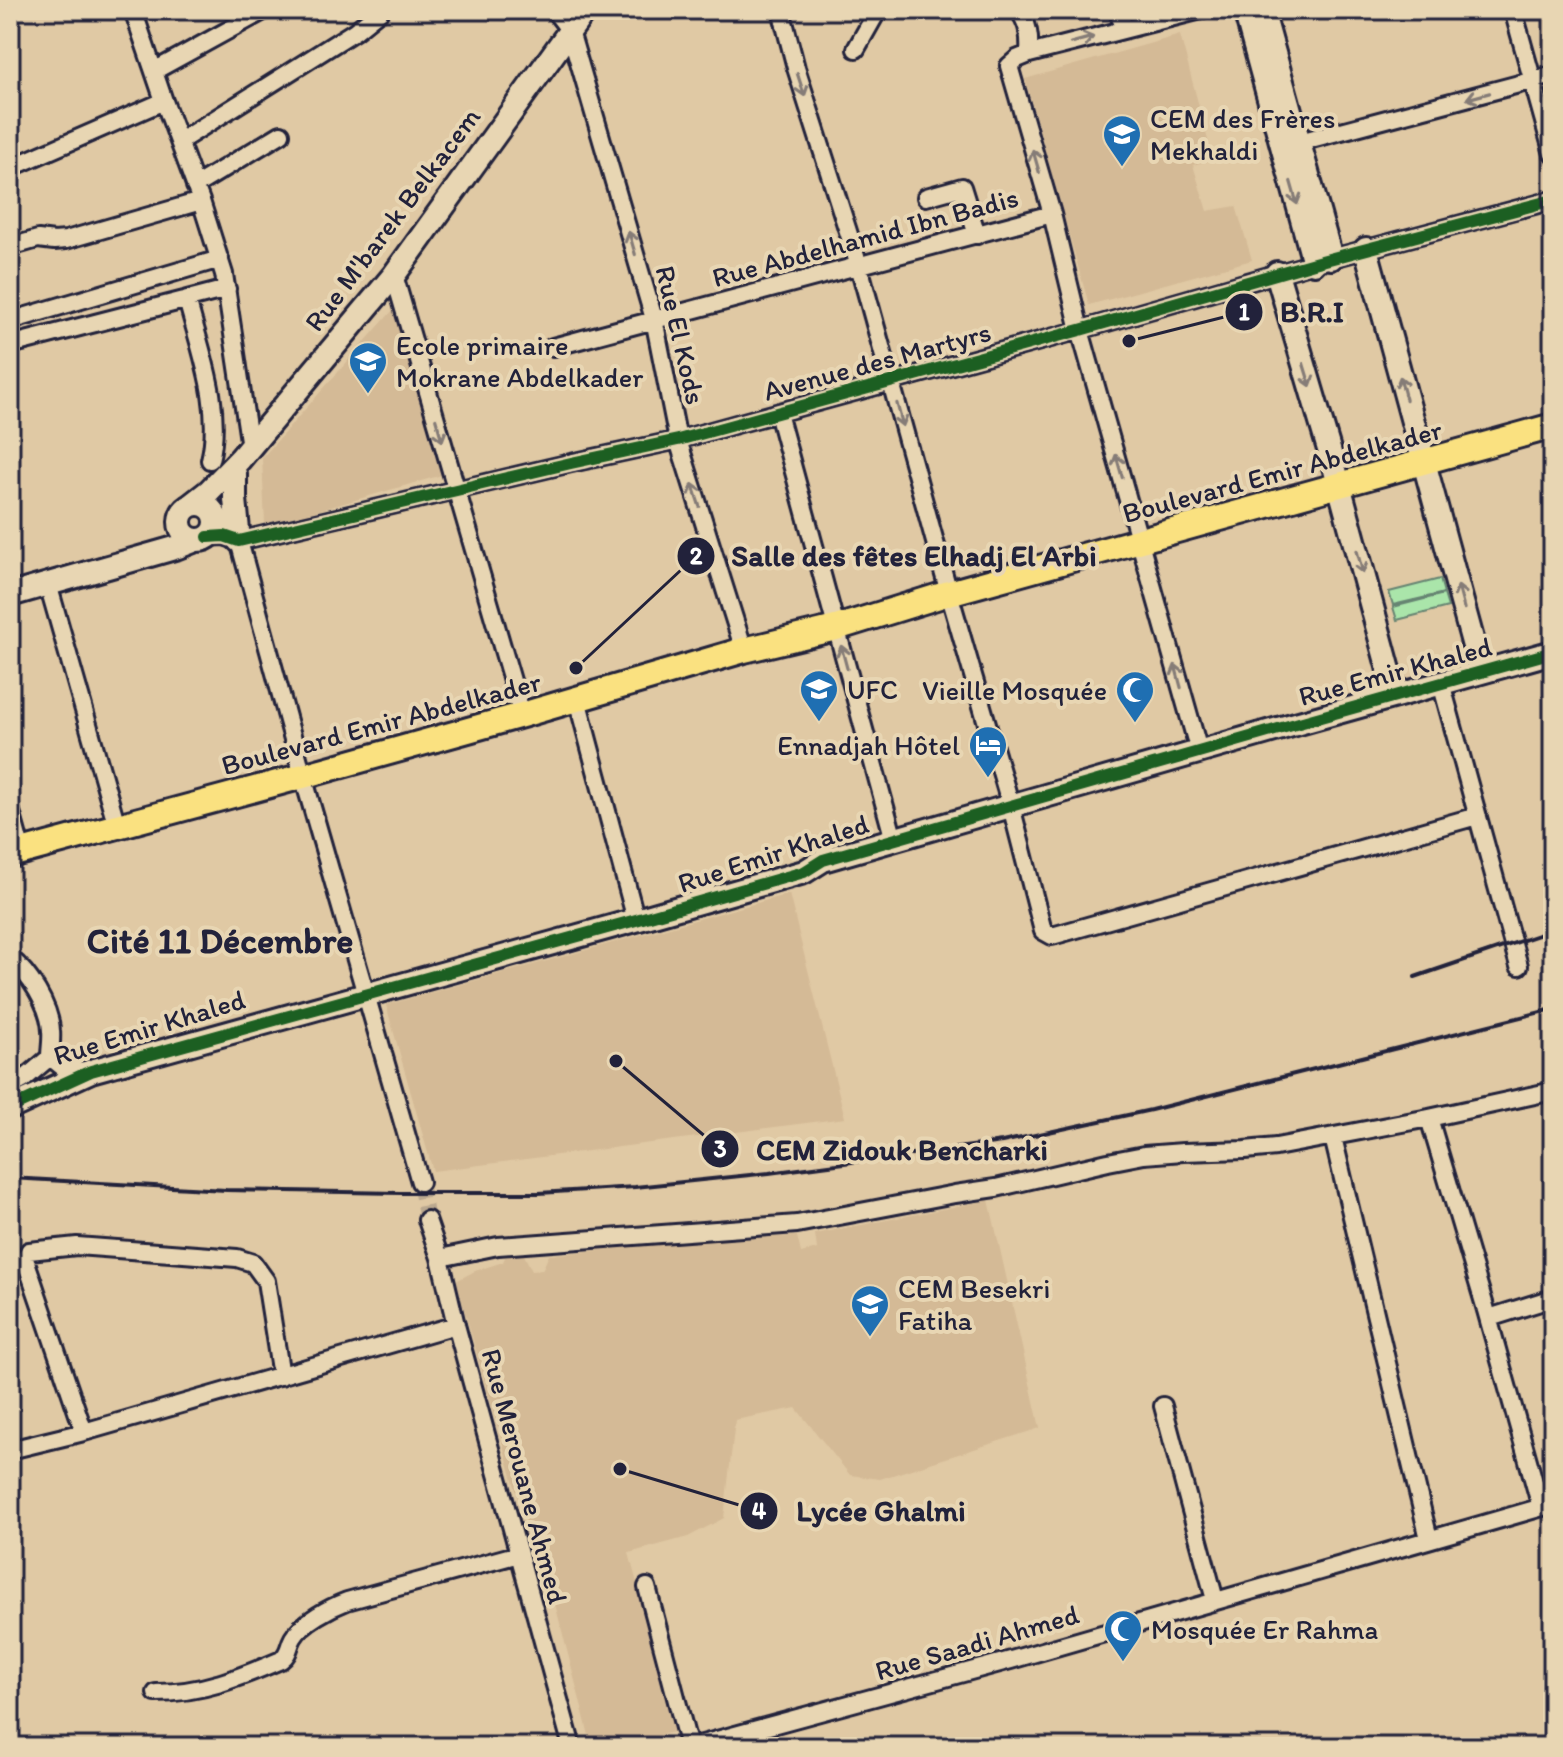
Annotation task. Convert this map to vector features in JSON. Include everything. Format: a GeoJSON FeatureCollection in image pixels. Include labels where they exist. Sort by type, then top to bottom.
{"type":"FeatureCollection","features":[{"type":"Feature","properties":{"kind":"main road","name":"Boulevard Emir Abdelkader"},"geometry":{"type":"LineString","coordinates":[[16,854],[1553,426]]}},
{"type":"Feature","properties":{"kind":"street"},"geometry":{"type":"LineString","coordinates":[[133,10],[220,259],[227,289],[242,460],[235,499],[239,541],[420,1182]]}},
{"type":"Feature","properties":{"kind":"street"},"geometry":{"type":"LineString","coordinates":[[154,71],[265,10]]}},
{"type":"Feature","properties":{"kind":"street"},"geometry":{"type":"LineString","coordinates":[[180,141],[355,31],[381,10]]}},
{"type":"Feature","properties":{"kind":"street"},"geometry":{"type":"LineString","coordinates":[[554,10],[570,20]]}},
{"type":"Feature","properties":{"kind":"street","name":"Rue M'barek Belkacem"},"geometry":{"type":"LineString","coordinates":[[199,512],[394,275],[570,20],[585,10]]}},
{"type":"Feature","properties":{"kind":"street"},"geometry":{"type":"LineString","coordinates":[[781,10],[796,68],[859,266],[1011,806],[1043,931],[1052,936],[1477,816]]}},
{"type":"Feature","properties":{"kind":"street"},"geometry":{"type":"LineString","coordinates":[[856,49],[878,10]]}},
{"type":"Feature","properties":{"kind":"street"},"geometry":{"type":"LineString","coordinates":[[1018,10],[1030,35],[1029,54]]}},
{"type":"Feature","properties":{"kind":"street"},"geometry":{"type":"LineString","coordinates":[[1117,10],[1125,29]]}},
{"type":"Feature","properties":{"kind":"street"},"geometry":{"type":"LineString","coordinates":[[1199,751],[1009,66],[1029,54],[1201,10]]}},
{"type":"Feature","properties":{"kind":"street"},"geometry":{"type":"LineString","coordinates":[[1245,10],[1290,145],[1323,260]]}},
{"type":"Feature","properties":{"kind":"street"},"geometry":{"type":"LineString","coordinates":[[1262,10],[1290,145]]}},
{"type":"Feature","properties":{"kind":"street"},"geometry":{"type":"LineString","coordinates":[[1513,10],[1553,154]]}},
{"type":"Feature","properties":{"kind":"street","name":"Rue El Kods"},"geometry":{"type":"LineString","coordinates":[[570,20],[654,319],[678,440],[744,650]]}},
{"type":"Feature","properties":{"kind":"street"},"geometry":{"type":"LineString","coordinates":[[1290,145],[1553,75]]}},
{"type":"Feature","properties":{"kind":"street"},"geometry":{"type":"LineString","coordinates":[[10,168],[164,101]]}},
{"type":"Feature","properties":{"kind":"street"},"geometry":{"type":"LineString","coordinates":[[10,247],[38,239],[66,240],[198,194],[281,134]]}},
{"type":"Feature","properties":{"kind":"street"},"geometry":{"type":"LineString","coordinates":[[926,197],[962,187],[977,235]]}},
{"type":"Feature","properties":{"kind":"street","name":"Avenue des Martyrs"},"geometry":{"type":"LineString","coordinates":[[202,538],[224,536],[239,541],[678,440],[1323,260],[1553,200]]}},
{"type":"Feature","properties":{"kind":"street","name":"Rue Abdelhamid Ibn Badis"},"geometry":{"type":"LineString","coordinates":[[553,347],[1052,214]]}},
{"type":"Feature","properties":{"kind":"street"},"geometry":{"type":"LineString","coordinates":[[1366,249],[1481,672]]}},
{"type":"Feature","properties":{"kind":"street"},"geometry":{"type":"LineString","coordinates":[[10,321],[220,259]]}},
{"type":"Feature","properties":{"kind":"street"},"geometry":{"type":"LineString","coordinates":[[1277,273],[1396,696]]}},
{"type":"Feature","properties":{"kind":"street"},"geometry":{"type":"LineString","coordinates":[[394,275],[522,715]]}},
{"type":"Feature","properties":{"kind":"street"},"geometry":{"type":"LineString","coordinates":[[10,345],[227,289]]}},
{"type":"Feature","properties":{"kind":"street"},"geometry":{"type":"LineString","coordinates":[[187,299],[211,392],[214,423],[210,460]]}},
{"type":"Feature","properties":{"kind":"street"},"geometry":{"type":"LineString","coordinates":[[778,413],[894,840]]}},
{"type":"Feature","properties":{"kind":"street"},"geometry":{"type":"LineString","coordinates":[[199,512],[239,541]]}},
{"type":"Feature","properties":{"kind":"street"},"geometry":{"type":"LineString","coordinates":[[199,512],[184,533],[202,538]]}},
{"type":"Feature","properties":{"kind":"street"},"geometry":{"type":"LineString","coordinates":[[10,595],[202,538],[216,526],[199,512]]}},
{"type":"Feature","properties":{"kind":"street"},"geometry":{"type":"LineString","coordinates":[[115,565],[199,512]]}},
{"type":"Feature","properties":{"kind":"street"},"geometry":{"type":"LineString","coordinates":[[48,584],[117,826]]}},
{"type":"Feature","properties":{"kind":"street","name":"Rue Emir Khaled"},"geometry":{"type":"LineString","coordinates":[[10,1108],[91,1071],[636,920],[804,872],[823,860],[1199,751],[1553,654]]}},
{"type":"Feature","properties":{"kind":"street"},"geometry":{"type":"LineString","coordinates":[[1441,683],[1519,966]]}},
{"type":"Feature","properties":{"kind":"street"},"geometry":{"type":"LineString","coordinates":[[577,699],[636,920]]}},
{"type":"Feature","properties":{"kind":"street"},"geometry":{"type":"LineString","coordinates":[[10,808],[16,854]]}},
{"type":"Feature","properties":{"kind":"street"},"geometry":{"type":"LineString","coordinates":[[10,958],[32,982],[51,1029],[50,1057],[10,1087]]}},
{"type":"Feature","properties":{"kind":"street"},"geometry":{"type":"LineString","coordinates":[[50,1057],[65,1069],[91,1071]]}},
{"type":"Feature","properties":{"kind":"street"},"geometry":{"type":"LineString","coordinates":[[440,1258],[498,1246],[797,1224],[996,1188],[1144,1155],[1276,1147],[1553,1091]]}},
{"type":"Feature","properties":{"kind":"street"},"geometry":{"type":"LineString","coordinates":[[1429,1118],[1547,1505]]}},
{"type":"Feature","properties":{"kind":"street"},"geometry":{"type":"LineString","coordinates":[[1333,1137],[1429,1539]]}},
{"type":"Feature","properties":{"kind":"street","name":"Rue Merouane Ahmed"},"geometry":{"type":"LineString","coordinates":[[427,1220],[440,1258],[572,1747]]}},
{"type":"Feature","properties":{"kind":"street"},"geometry":{"type":"LineString","coordinates":[[84,1432],[25,1259],[29,1251],[77,1246],[237,1258],[253,1263],[266,1281],[281,1376]]}},
{"type":"Feature","properties":{"kind":"street"},"geometry":{"type":"LineString","coordinates":[[1489,1318],[1553,1298]]}},
{"type":"Feature","properties":{"kind":"street"},"geometry":{"type":"LineString","coordinates":[[10,1450],[84,1432],[456,1325]]}},
{"type":"Feature","properties":{"kind":"street"},"geometry":{"type":"LineString","coordinates":[[1163,1406],[1215,1600]]}},
{"type":"Feature","properties":{"kind":"street","name":"Rue Saadi Ahmed"},"geometry":{"type":"LineString","coordinates":[[690,1747],[996,1664],[1547,1505]]}},
{"type":"Feature","properties":{"kind":"street"},"geometry":{"type":"LineString","coordinates":[[156,1693],[208,1688],[281,1660],[302,1628],[347,1601],[519,1554]]}},
{"type":"Feature","properties":{"kind":"street"},"geometry":{"type":"LineString","coordinates":[[647,1587],[690,1747]]}},
{"type":"Feature","properties":{"kind":"shaded area","name":"CEM des Frères Mekhaldi"},"geometry":{"type":"Polygon","coordinates":[[[1180,35],[1213,159],[1193,165],[1207,211],[1236,206],[1252,260],[1089,305],[1025,79],[1180,35]]]}},
{"type":"Feature","properties":{"kind":"shaded area","name":"Ecole primaire Mokrane Abdelkader"},"geometry":{"type":"Polygon","coordinates":[[[393,310],[442,475],[265,524],[262,458],[393,310]]]}},
{"type":"Feature","properties":{"kind":"shaded area"},"geometry":{"type":"Polygon","coordinates":[[[789,894],[845,1118],[433,1171],[386,1005],[789,894]]]}},
{"type":"Feature","properties":{"kind":"shaded area"},"geometry":{"type":"Polygon","coordinates":[[[989,1200],[1040,1428],[880,1479],[850,1475],[796,1408],[735,1420],[724,1518],[688,1537],[629,1553],[676,1731],[617,1747],[592,1747],[547,1573],[540,1574],[456,1281],[503,1262],[505,1257],[523,1253],[532,1271],[542,1270],[549,1255],[698,1240],[797,1236],[801,1253],[817,1249],[815,1234],[989,1200]]]}},
{"type":"Feature","properties":{"kind":"green space"},"geometry":{"type":"Polygon","coordinates":[[[1440,579],[1444,593],[1393,605],[1389,592],[1440,579]]]}},
{"type":"Feature","properties":{"kind":"green space"},"geometry":{"type":"Polygon","coordinates":[[[1444,594],[1448,607],[1397,620],[1393,607],[1444,594]]]}},
{"type":"Feature","properties":{"kind":"tunnel"},"geometry":{"type":"LineString","coordinates":[[420,1182],[427,1220]]}},
{"type":"Feature","properties":{"kind":"railway"},"geometry":{"type":"LineString","coordinates":[[1415,977],[1553,930]]}},
{"type":"Feature","properties":{"kind":"railway"},"geometry":{"type":"LineString","coordinates":[[10,1178],[226,1190],[539,1193],[769,1173],[1002,1142],[1151,1110],[1553,1009]]}},
{"type":"Feature","properties":{"kind":"cycle path"},"geometry":{"type":"LineString","coordinates":[[208,537],[224,536],[239,541],[678,440],[1314,263],[1553,200]]}},
{"type":"Feature","properties":{"kind":"cycle path"},"geometry":{"type":"LineString","coordinates":[[10,1108],[91,1071],[804,872],[823,860],[1553,652]]}},
{"type":"Feature","properties":{"kind":"place","name":"CEM des Frères Mekhaldi"},"geometry":{"type":"Point","coordinates":[1122,168]}},
{"type":"Feature","properties":{"kind":"place","name":"B.R.I"},"geometry":{"type":"Point","coordinates":[1129,341]}},
{"type":"Feature","properties":{"kind":"place","name":"Ecole primaire Mokrane Abdelkader"},"geometry":{"type":"Point","coordinates":[368,395]}},
{"type":"Feature","properties":{"kind":"place","name":"Salle des fêtes Elhadj El Arbi"},"geometry":{"type":"Point","coordinates":[576,668]}},
{"type":"Feature","properties":{"kind":"place","name":"UFC"},"geometry":{"type":"Point","coordinates":[819,723]}},
{"type":"Feature","properties":{"kind":"place","name":"Vieille Mosquée"},"geometry":{"type":"Point","coordinates":[1135,724]}},
{"type":"Feature","properties":{"kind":"place","name":"Ennadjah Hôtel"},"geometry":{"type":"Point","coordinates":[988,779]}},
{"type":"Feature","properties":{"kind":"place","name":"CEM Zidouk Bencharki"},"geometry":{"type":"Point","coordinates":[616,1061]}},
{"type":"Feature","properties":{"kind":"place","name":"CEM Besekri Fatiha"},"geometry":{"type":"Point","coordinates":[870,1338]}},
{"type":"Feature","properties":{"kind":"place","name":"Lycée Ghalmi"},"geometry":{"type":"Point","coordinates":[620,1469]}},
{"type":"Feature","properties":{"kind":"place","name":"Mosquée Er Rahma"},"geometry":{"type":"Point","coordinates":[1123,1663]}},
{"type":"Feature","properties":{"kind":"district","name":"Cité 11 Décembre"},"geometry":{"type":"Point","coordinates":[220,940]}}]}
